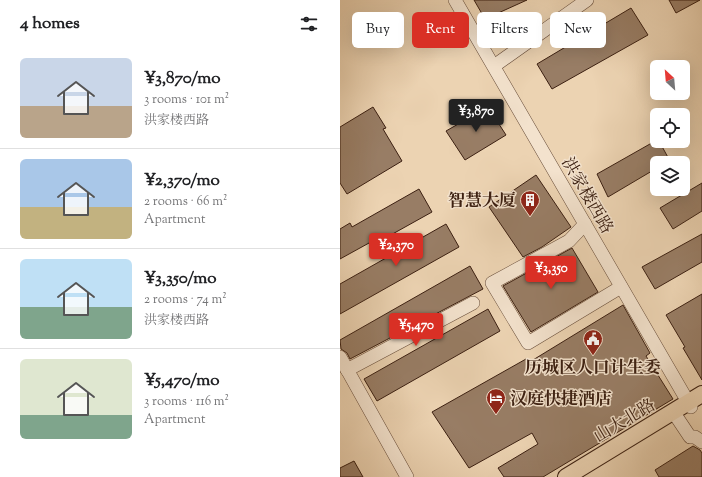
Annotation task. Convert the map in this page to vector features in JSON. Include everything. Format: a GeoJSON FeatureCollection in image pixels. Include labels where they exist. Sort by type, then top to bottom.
{"type":"FeatureCollection","features":[{"type":"Feature","properties":{"kind":"main road","name":"山大北路"},"geometry":{"type":"LineString","coordinates":[[575,477],[676,416],[693,404],[702,394]]}},
{"type":"Feature","properties":{"kind":"main road","name":"山大北路"},"geometry":{"type":"LineString","coordinates":[[566,477],[693,404]]}},
{"type":"Feature","properties":{"kind":"street","name":"洪家楼西路"},"geometry":{"type":"LineString","coordinates":[[455,0],[621,287],[693,404]]}},
{"type":"Feature","properties":{"kind":"street"},"geometry":{"type":"LineString","coordinates":[[494,66],[587,0]]}},
{"type":"Feature","properties":{"kind":"street"},"geometry":{"type":"LineString","coordinates":[[585,224],[569,241],[492,282],[496,289],[528,343],[621,287]]}},
{"type":"Feature","properties":{"kind":"street"},"geometry":{"type":"LineString","coordinates":[[347,370],[473,303]]}},
{"type":"Feature","properties":{"kind":"street"},"geometry":{"type":"LineString","coordinates":[[340,357],[407,477]]}},
{"type":"Feature","properties":{"kind":"street"},"geometry":{"type":"LineString","coordinates":[[676,416],[690,437],[696,437],[702,442]]}},
{"type":"Feature","properties":{"kind":"building"},"geometry":{"type":"Polygon","coordinates":[[[474,0],[527,0],[500,12],[481,12],[474,0]]]}},
{"type":"Feature","properties":{"kind":"building"},"geometry":{"type":"Polygon","coordinates":[[[669,0],[700,0],[676,13],[669,0]]]}},
{"type":"Feature","properties":{"kind":"building"},"geometry":{"type":"Polygon","coordinates":[[[631,8],[648,35],[552,89],[537,64],[564,48],[606,48],[606,23],[631,8]]]}},
{"type":"Feature","properties":{"kind":"building"},"geometry":{"type":"Polygon","coordinates":[[[373,107],[386,128],[383,129],[402,161],[347,194],[340,183],[340,127],[373,107]]]}},
{"type":"Feature","properties":{"kind":"building"},"geometry":{"type":"Polygon","coordinates":[[[488,107],[506,135],[465,160],[446,131],[488,107]]]}},
{"type":"Feature","properties":{"kind":"building"},"geometry":{"type":"Polygon","coordinates":[[[650,144],[650,148],[663,148],[667,156],[650,156],[650,172],[608,197],[597,174],[650,144]]]}},
{"type":"Feature","properties":{"kind":"building","name":"智慧大厦"},"geometry":{"type":"Polygon","coordinates":[[[536,175],[571,227],[542,247],[523,257],[489,207],[536,175]]]}},
{"type":"Feature","properties":{"kind":"building"},"geometry":{"type":"Polygon","coordinates":[[[702,183],[702,211],[673,229],[660,208],[680,196],[690,196],[690,190],[702,183]]]}},
{"type":"Feature","properties":{"kind":"building"},"geometry":{"type":"Polygon","coordinates":[[[419,189],[432,212],[371,246],[369,243],[340,259],[340,229],[350,223],[352,227],[419,189]]]}},
{"type":"Feature","properties":{"kind":"building"},"geometry":{"type":"Polygon","coordinates":[[[446,224],[459,247],[340,314],[340,284],[446,224]]]}},
{"type":"Feature","properties":{"kind":"building"},"geometry":{"type":"Polygon","coordinates":[[[702,234],[702,262],[655,289],[642,267],[702,234]]]}},
{"type":"Feature","properties":{"kind":"building"},"geometry":{"type":"Polygon","coordinates":[[[572,248],[598,292],[531,332],[503,286],[572,248]]]}},
{"type":"Feature","properties":{"kind":"building"},"geometry":{"type":"Polygon","coordinates":[[[470,266],[483,289],[350,359],[347,353],[341,349],[340,340],[470,266]]]}},
{"type":"Feature","properties":{"kind":"building"},"geometry":{"type":"Polygon","coordinates":[[[702,294],[702,380],[666,315],[702,294]]]}},
{"type":"Feature","properties":{"kind":"building"},"geometry":{"type":"Polygon","coordinates":[[[623,305],[650,353],[646,356],[673,399],[543,477],[504,477],[498,468],[538,444],[532,433],[469,468],[432,412],[526,359],[528,363],[623,305]]]}},
{"type":"Feature","properties":{"kind":"building"},"geometry":{"type":"Polygon","coordinates":[[[488,309],[500,331],[377,401],[364,379],[488,309]]]}},
{"type":"Feature","properties":{"kind":"building"},"geometry":{"type":"Polygon","coordinates":[[[693,446],[702,453],[702,477],[659,477],[655,470],[693,446]]]}},
{"type":"Feature","properties":{"kind":"building"},"geometry":{"type":"Polygon","coordinates":[[[354,461],[363,477],[340,477],[340,468],[354,461]]]}},
{"type":"Feature","properties":{"kind":"place","name":"智慧大厦"},"geometry":{"type":"Point","coordinates":[530,217]}},
{"type":"Feature","properties":{"kind":"place","name":"历城区人口计生委"},"geometry":{"type":"Point","coordinates":[593,356]}},
{"type":"Feature","properties":{"kind":"place","name":"汉庭快捷酒店"},"geometry":{"type":"Point","coordinates":[496,415]}}]}
